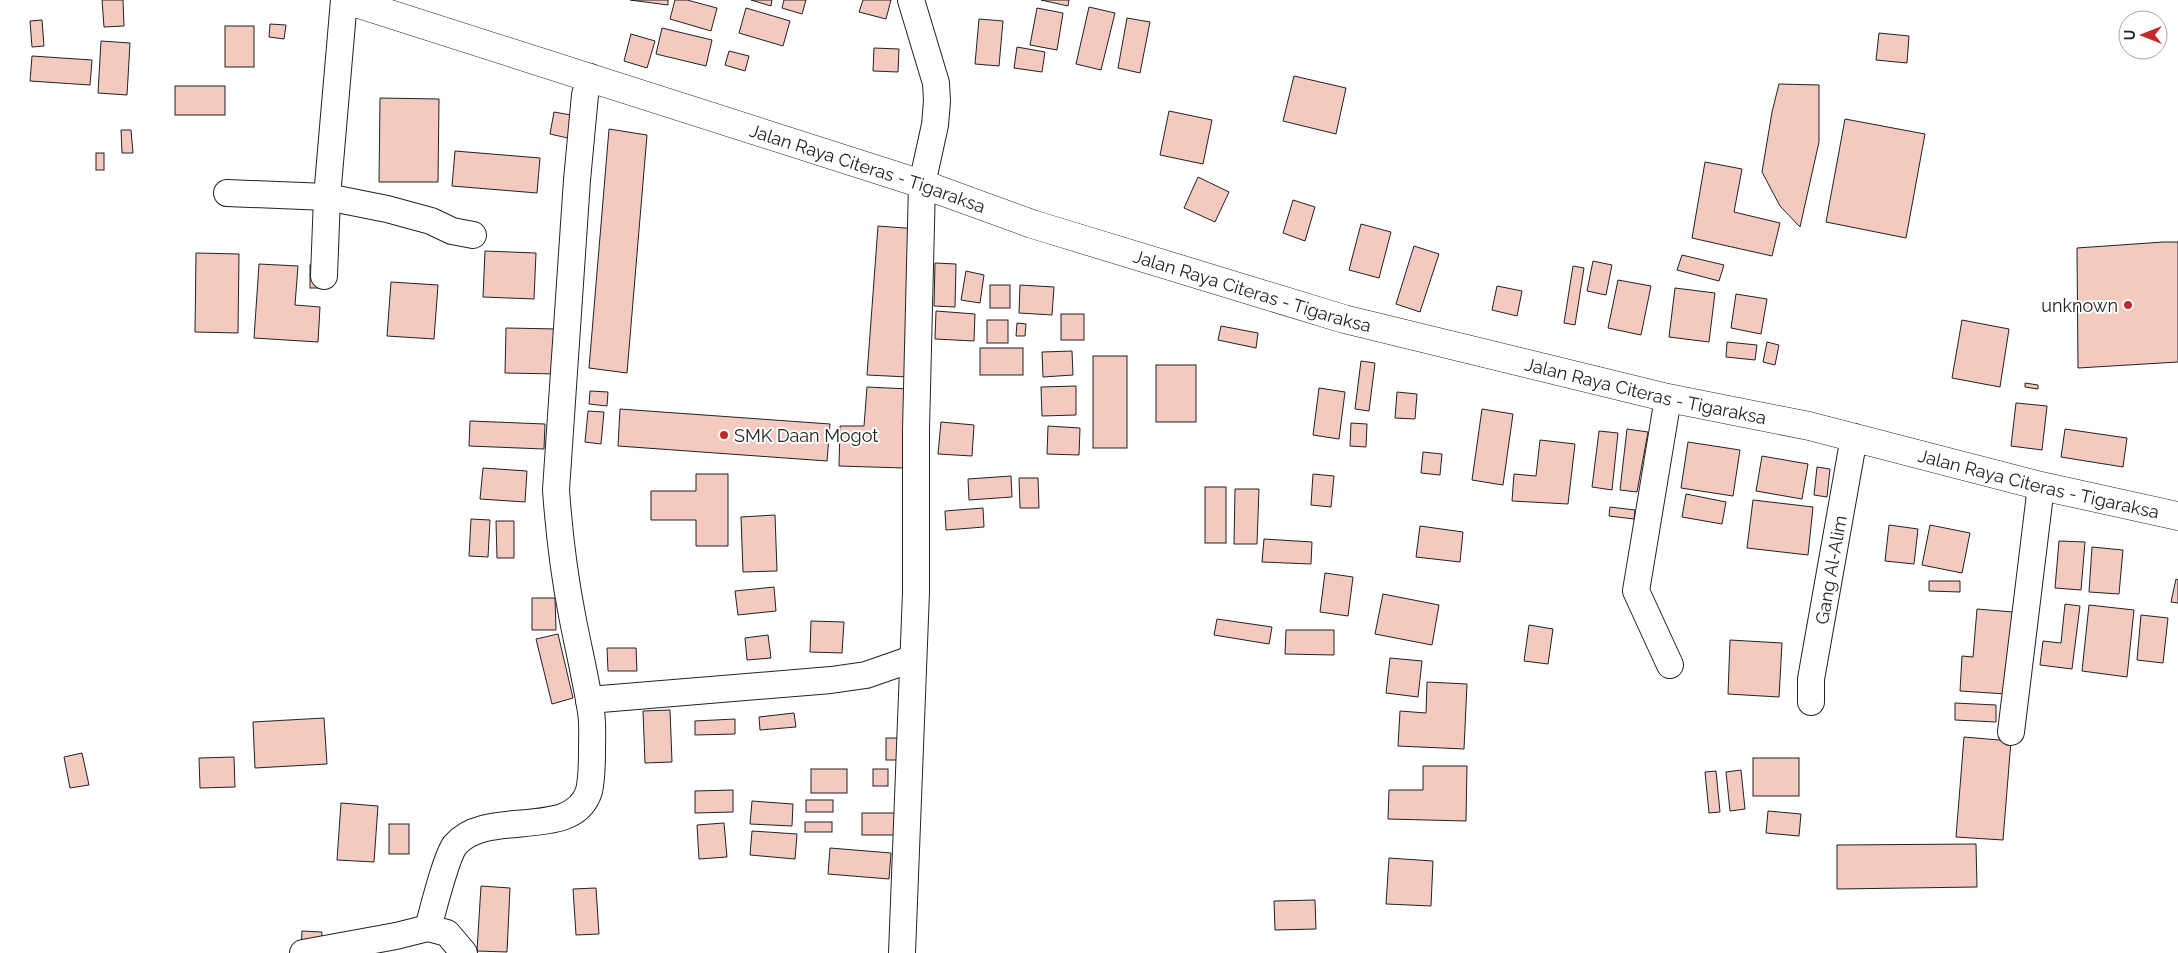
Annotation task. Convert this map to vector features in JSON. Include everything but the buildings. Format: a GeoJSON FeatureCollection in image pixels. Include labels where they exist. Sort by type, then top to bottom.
{"type":"FeatureCollection","features":[{"type":"Feature","properties":{"kind":"main road","name":"Jalan Raya Citeras - Tigaraksa"},"geometry":{"type":"LineString","coordinates":[[345,0],[922,184],[1032,224],[1344,318],[1668,398],[1809,426],[2040,486],[2178,516]]}},
{"type":"Feature","properties":{"kind":"street"},"geometry":{"type":"LineString","coordinates":[[324,276],[327,197],[345,0]]}},
{"type":"Feature","properties":{"kind":"street"},"geometry":{"type":"LineString","coordinates":[[902,953],[916,592],[916,430],[922,184],[934,125],[936,83],[911,0]]}},
{"type":"Feature","properties":{"kind":"street"},"geometry":{"type":"LineString","coordinates":[[428,928],[454,846],[467,834],[486,827],[540,822],[568,815],[580,808],[588,791],[592,766],[591,713],[571,612],[556,490],[577,180],[585,94],[590,77]]}},
{"type":"Feature","properties":{"kind":"street"},"geometry":{"type":"LineString","coordinates":[[227,193],[327,197],[431,220],[452,231],[473,235]]}},
{"type":"Feature","properties":{"kind":"street"},"geometry":{"type":"LineString","coordinates":[[1668,398],[1636,590],[1670,665]]}},
{"type":"Feature","properties":{"kind":"street","name":"Gang Al-Alim"},"geometry":{"type":"LineString","coordinates":[[1812,702],[1810,678],[1854,437]]}},
{"type":"Feature","properties":{"kind":"street"},"geometry":{"type":"LineString","coordinates":[[2011,732],[2040,486]]}},
{"type":"Feature","properties":{"kind":"street"},"geometry":{"type":"LineString","coordinates":[[588,700],[831,680],[866,675],[912,659]]}},
{"type":"Feature","properties":{"kind":"street"},"geometry":{"type":"LineString","coordinates":[[303,953],[396,936],[428,928],[447,933],[464,953]]}},
{"type":"Feature","properties":{"kind":"place","name":"unknown"},"geometry":{"type":"Point","coordinates":[2128,305]}},
{"type":"Feature","properties":{"kind":"place","name":"SMK Daan Mogot"},"geometry":{"type":"Point","coordinates":[724,435]}}]}
